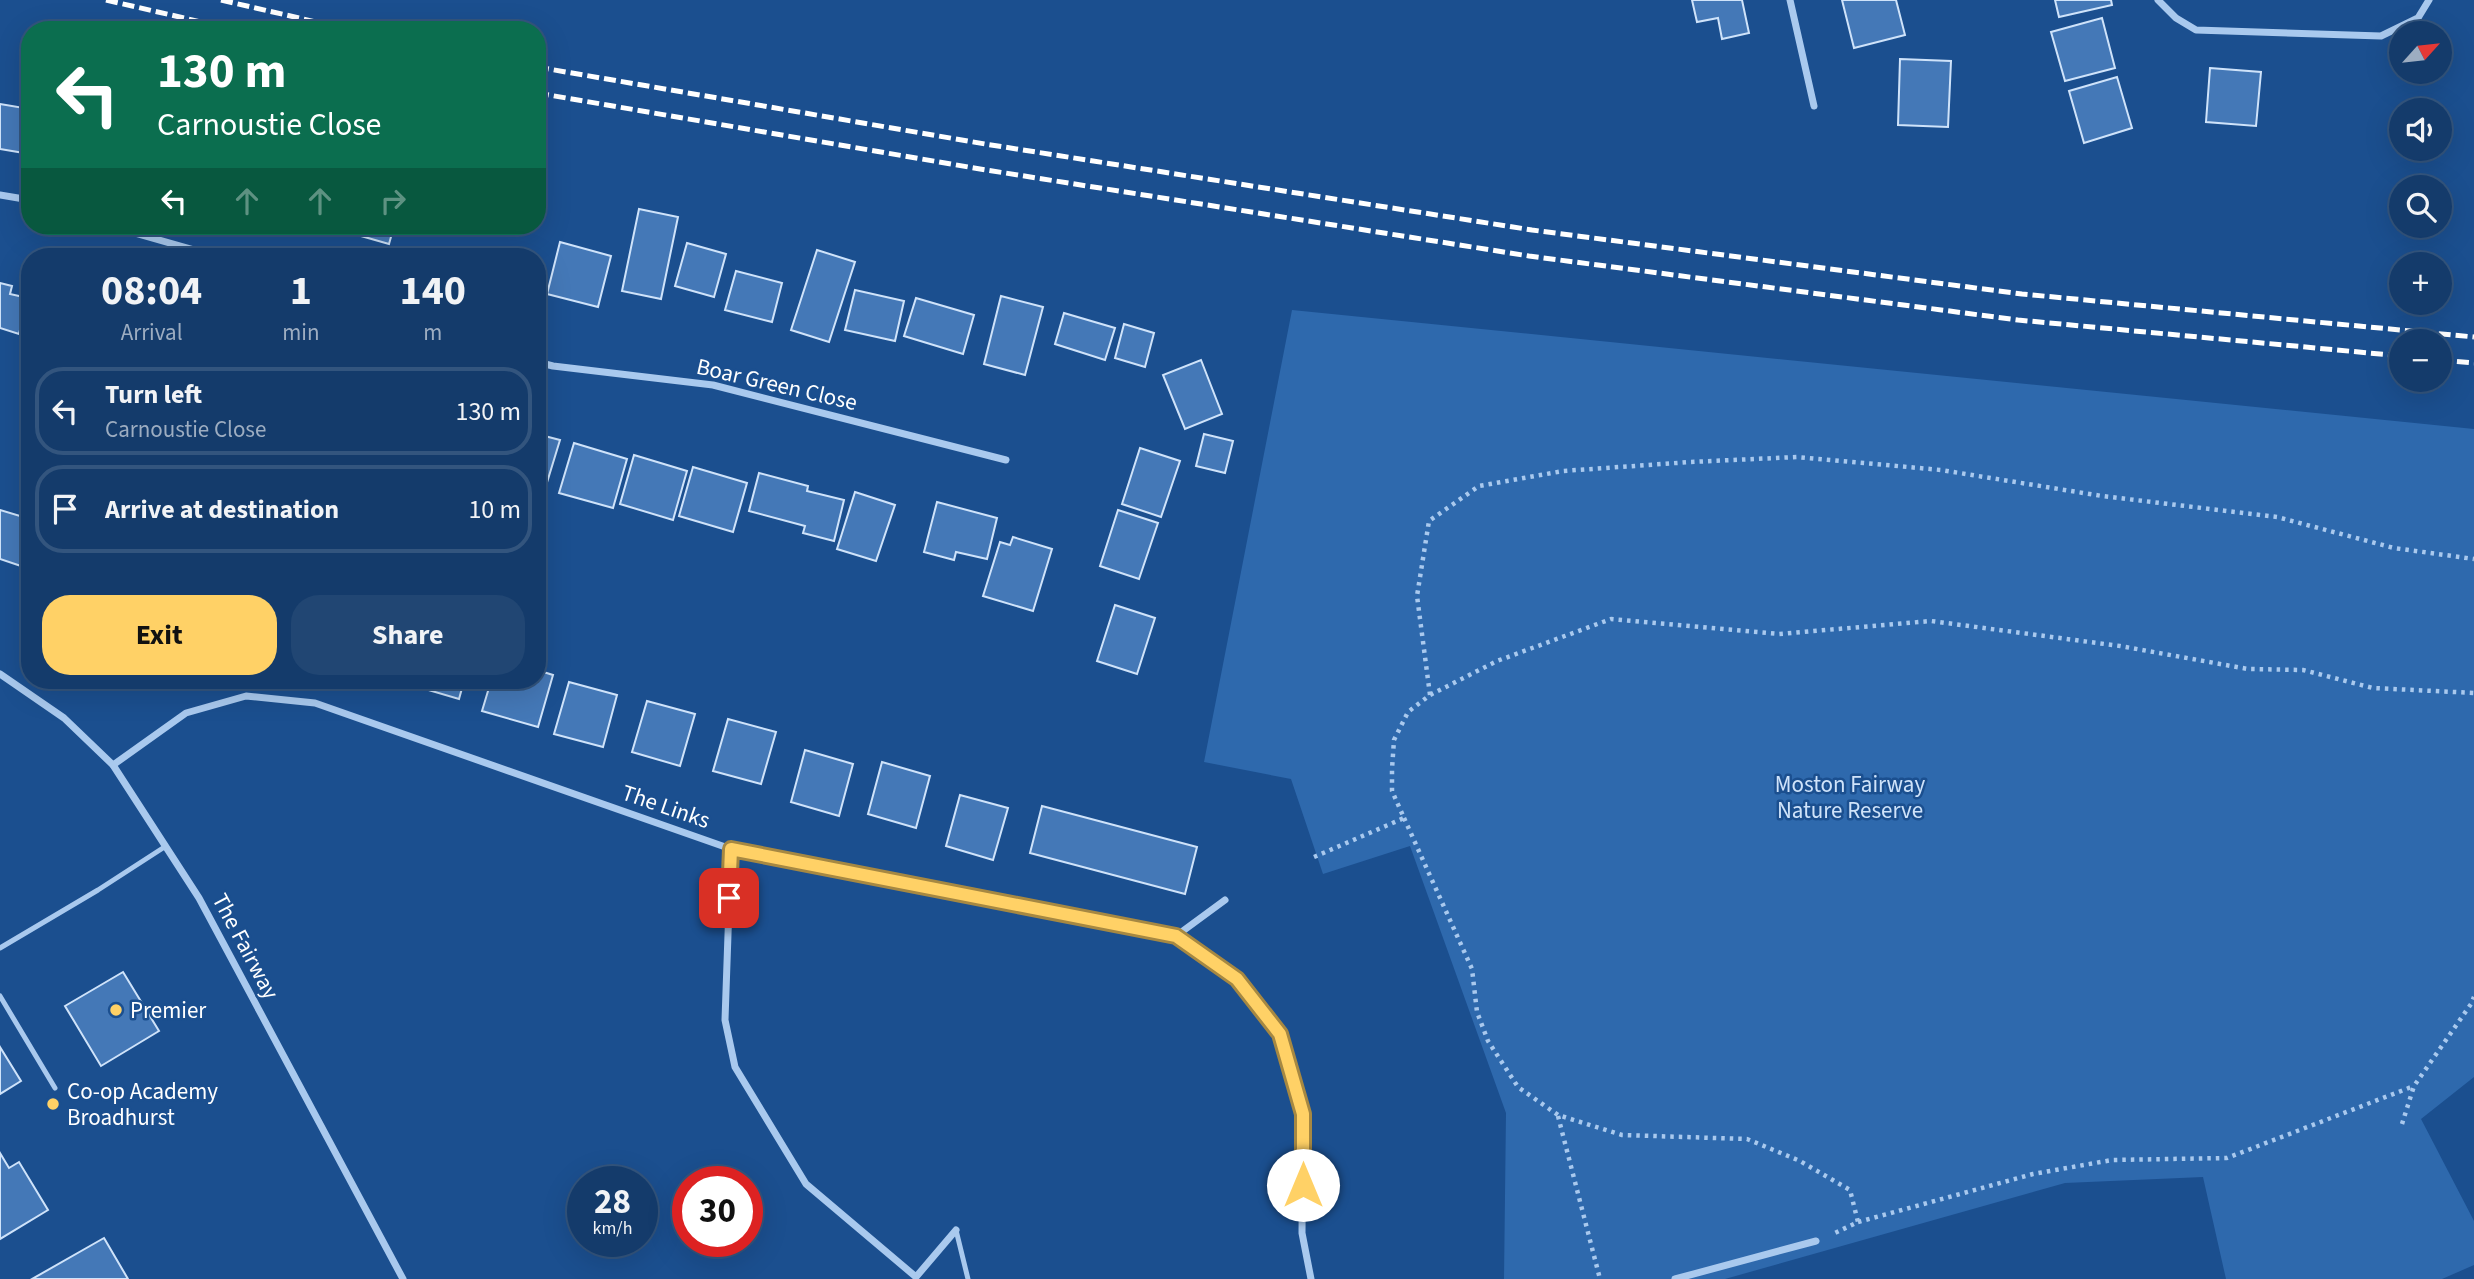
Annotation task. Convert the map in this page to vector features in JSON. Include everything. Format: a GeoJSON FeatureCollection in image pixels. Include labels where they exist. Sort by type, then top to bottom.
{"type":"FeatureCollection","features":[{"type":"Feature","properties":{"kind":"street"},"geometry":{"type":"LineString","coordinates":[[1790,0],[1814,106]]}},
{"type":"Feature","properties":{"kind":"street"},"geometry":{"type":"LineString","coordinates":[[2158,0],[2176,18],[2196,30],[2381,36],[2418,18],[2430,0]]}},
{"type":"Feature","properties":{"kind":"street"},"geometry":{"type":"LineString","coordinates":[[0,195],[21,198]]}},
{"type":"Feature","properties":{"kind":"street"},"geometry":{"type":"LineString","coordinates":[[142,235],[187,248]]}},
{"type":"Feature","properties":{"kind":"street","name":"Boar Green Close"},"geometry":{"type":"LineString","coordinates":[[546,364],[713,385],[1006,460]]}},
{"type":"Feature","properties":{"kind":"street","name":"The Fairway"},"geometry":{"type":"LineString","coordinates":[[0,674],[21,688]]}},
{"type":"Feature","properties":{"kind":"street","name":"The Fairway"},"geometry":{"type":"LineString","coordinates":[[22,689],[64,718],[113,765],[166,846],[199,898],[403,1279]]}},
{"type":"Feature","properties":{"kind":"street","name":"The Links"},"geometry":{"type":"LineString","coordinates":[[113,765],[186,713],[246,696],[315,703],[731,849],[1176,936],[1237,979],[1280,1034],[1303,1114],[1303,1233],[1311,1279]]}},
{"type":"Feature","properties":{"kind":"street"},"geometry":{"type":"LineString","coordinates":[[731,849],[725,1020],[735,1068],[806,1184],[916,1276],[956,1230]]}},
{"type":"Feature","properties":{"kind":"street"},"geometry":{"type":"LineString","coordinates":[[1176,936],[1225,900]]}},
{"type":"Feature","properties":{"kind":"street"},"geometry":{"type":"LineString","coordinates":[[1675,1279],[1816,1241]]}},
{"type":"Feature","properties":{"kind":"lane"},"geometry":{"type":"LineString","coordinates":[[0,948],[166,846]]}},
{"type":"Feature","properties":{"kind":"lane"},"geometry":{"type":"LineString","coordinates":[[0,996],[55,1088]]}},
{"type":"Feature","properties":{"kind":"lane"},"geometry":{"type":"LineString","coordinates":[[956,1230],[968,1279]]}},
{"type":"Feature","properties":{"kind":"path"},"geometry":{"type":"LineString","coordinates":[[1430,695],[1418,596],[1429,521],[1479,486],[1563,471],[1797,457],[1941,470],[2102,496],[2277,517],[2394,548],[2474,559]]}},
{"type":"Feature","properties":{"kind":"path"},"geometry":{"type":"LineString","coordinates":[[1858,1222],[1850,1190],[1800,1161],[1747,1139],[1622,1135],[1558,1115],[1518,1087],[1488,1041],[1477,1012],[1472,969],[1392,791],[1394,740],[1408,712],[1430,695],[1497,661],[1611,619],[1779,634],[1931,621],[2120,646],[2248,669],[2303,670],[2373,688],[2474,693]]}},
{"type":"Feature","properties":{"kind":"path"},"geometry":{"type":"LineString","coordinates":[[1314,857],[1404,818]]}},
{"type":"Feature","properties":{"kind":"path"},"geometry":{"type":"LineString","coordinates":[[2402,1124],[2414,1086],[2474,997]]}},
{"type":"Feature","properties":{"kind":"path"},"geometry":{"type":"LineString","coordinates":[[1816,1241],[1858,1222],[2034,1174],[2112,1160],[2227,1158],[2414,1086]]}},
{"type":"Feature","properties":{"kind":"path"},"geometry":{"type":"LineString","coordinates":[[1558,1115],[1600,1279]]}},
{"type":"Feature","properties":{"kind":"green space","name":"Moston Fairway Nature Reserve"},"geometry":{"type":"Polygon","coordinates":[[[1292,310],[2474,429],[2474,1077],[2421,1119],[2474,1221],[2474,1265],[2442,1279],[2226,1279],[2203,1177],[2065,1183],[1725,1279],[1504,1279],[1506,1113],[1410,846],[1323,874],[1291,779],[1204,762],[1292,310]]]}},
{"type":"Feature","properties":{"kind":"building"},"geometry":{"type":"Polygon","coordinates":[[[1692,0],[1742,0],[1749,33],[1722,39],[1718,18],[1697,22],[1692,0]]]}},
{"type":"Feature","properties":{"kind":"building"},"geometry":{"type":"Polygon","coordinates":[[[1842,0],[1896,0],[1905,35],[1854,48],[1842,0]]]}},
{"type":"Feature","properties":{"kind":"building"},"geometry":{"type":"Polygon","coordinates":[[[2055,0],[2111,0],[2112,5],[2059,17],[2055,0]]]}},
{"type":"Feature","properties":{"kind":"building"},"geometry":{"type":"Polygon","coordinates":[[[2102,18],[2115,68],[2065,81],[2051,32],[2102,18]]]}},
{"type":"Feature","properties":{"kind":"building"},"geometry":{"type":"Polygon","coordinates":[[[1900,59],[1951,61],[1948,127],[1898,125],[1900,59]]]}},
{"type":"Feature","properties":{"kind":"building"},"geometry":{"type":"Polygon","coordinates":[[[2210,68],[2261,72],[2256,126],[2206,122],[2210,68]]]}},
{"type":"Feature","properties":{"kind":"building"},"geometry":{"type":"Polygon","coordinates":[[[2117,77],[2132,128],[2084,143],[2069,91],[2117,77]]]}},
{"type":"Feature","properties":{"kind":"building"},"geometry":{"type":"Polygon","coordinates":[[[0,104],[21,108],[21,152],[0,149],[0,104]]]}},
{"type":"Feature","properties":{"kind":"building"},"geometry":{"type":"Polygon","coordinates":[[[639,209],[678,217],[661,299],[622,291],[639,209]]]}},
{"type":"Feature","properties":{"kind":"building"},"geometry":{"type":"Polygon","coordinates":[[[358,235],[392,235],[389,244],[358,235]]]}},
{"type":"Feature","properties":{"kind":"building"},"geometry":{"type":"Polygon","coordinates":[[[560,242],[611,256],[598,307],[547,294],[560,242]]]}},
{"type":"Feature","properties":{"kind":"building"},"geometry":{"type":"Polygon","coordinates":[[[687,243],[726,254],[714,297],[675,286],[687,243]]]}},
{"type":"Feature","properties":{"kind":"building"},"geometry":{"type":"Polygon","coordinates":[[[817,250],[855,262],[829,342],[791,330],[817,250]]]}},
{"type":"Feature","properties":{"kind":"building"},"geometry":{"type":"Polygon","coordinates":[[[736,271],[782,283],[772,322],[725,310],[736,271]]]}},
{"type":"Feature","properties":{"kind":"building"},"geometry":{"type":"Polygon","coordinates":[[[0,283],[12,286],[10,294],[21,296],[21,326],[19,334],[0,328],[0,283]]]}},
{"type":"Feature","properties":{"kind":"building"},"geometry":{"type":"Polygon","coordinates":[[[855,290],[904,301],[895,341],[845,330],[855,290]]]}},
{"type":"Feature","properties":{"kind":"building"},"geometry":{"type":"Polygon","coordinates":[[[1001,296],[1043,307],[1025,375],[984,364],[1001,296]]]}},
{"type":"Feature","properties":{"kind":"building"},"geometry":{"type":"Polygon","coordinates":[[[916,298],[974,315],[963,354],[904,336],[916,298]]]}},
{"type":"Feature","properties":{"kind":"building"},"geometry":{"type":"Polygon","coordinates":[[[1064,313],[1115,328],[1105,360],[1055,344],[1064,313]]]}},
{"type":"Feature","properties":{"kind":"building"},"geometry":{"type":"Polygon","coordinates":[[[1124,324],[1154,333],[1145,367],[1115,358],[1124,324]]]}},
{"type":"Feature","properties":{"kind":"building"},"geometry":{"type":"Polygon","coordinates":[[[1201,360],[1222,414],[1185,429],[1163,375],[1201,360]]]}},
{"type":"Feature","properties":{"kind":"building"},"geometry":{"type":"Polygon","coordinates":[[[1204,434],[1233,441],[1225,473],[1196,466],[1204,434]]]}},
{"type":"Feature","properties":{"kind":"building"},"geometry":{"type":"Polygon","coordinates":[[[546,436],[560,440],[546,486],[546,436]]]}},
{"type":"Feature","properties":{"kind":"building"},"geometry":{"type":"Polygon","coordinates":[[[574,443],[627,459],[613,508],[559,493],[574,443]]]}},
{"type":"Feature","properties":{"kind":"building"},"geometry":{"type":"Polygon","coordinates":[[[1140,448],[1180,461],[1161,517],[1122,504],[1140,448]]]}},
{"type":"Feature","properties":{"kind":"building"},"geometry":{"type":"Polygon","coordinates":[[[634,455],[687,471],[673,520],[620,504],[634,455]]]}},
{"type":"Feature","properties":{"kind":"building"},"geometry":{"type":"Polygon","coordinates":[[[693,467],[747,483],[733,532],[679,516],[693,467]]]}},
{"type":"Feature","properties":{"kind":"building"},"geometry":{"type":"Polygon","coordinates":[[[759,473],[808,486],[807,491],[844,500],[834,541],[803,533],[805,526],[749,511],[759,473]]]}},
{"type":"Feature","properties":{"kind":"building"},"geometry":{"type":"Polygon","coordinates":[[[855,492],[895,505],[876,561],[837,549],[855,492]]]}},
{"type":"Feature","properties":{"kind":"building"},"geometry":{"type":"Polygon","coordinates":[[[937,502],[997,518],[987,559],[956,552],[954,560],[924,552],[937,502]]]}},
{"type":"Feature","properties":{"kind":"building"},"geometry":{"type":"Polygon","coordinates":[[[0,510],[21,516],[21,566],[0,559],[0,510]]]}},
{"type":"Feature","properties":{"kind":"building"},"geometry":{"type":"Polygon","coordinates":[[[1118,510],[1158,523],[1139,579],[1100,566],[1118,510]]]}},
{"type":"Feature","properties":{"kind":"building"},"geometry":{"type":"Polygon","coordinates":[[[1013,537],[1052,549],[1033,611],[983,596],[1000,542],[1010,545],[1013,537]]]}},
{"type":"Feature","properties":{"kind":"building"},"geometry":{"type":"Polygon","coordinates":[[[1115,605],[1155,618],[1137,674],[1097,661],[1115,605]]]}},
{"type":"Feature","properties":{"kind":"building"},"geometry":{"type":"Polygon","coordinates":[[[546,673],[553,675],[538,727],[482,711],[489,689],[546,689],[546,673]]]}},
{"type":"Feature","properties":{"kind":"building"},"geometry":{"type":"Polygon","coordinates":[[[569,682],[617,695],[603,747],[554,734],[569,682]]]}},
{"type":"Feature","properties":{"kind":"building"},"geometry":{"type":"Polygon","coordinates":[[[425,689],[462,689],[459,699],[425,689]]]}},
{"type":"Feature","properties":{"kind":"building"},"geometry":{"type":"Polygon","coordinates":[[[647,701],[695,714],[680,766],[632,752],[647,701]]]}},
{"type":"Feature","properties":{"kind":"building"},"geometry":{"type":"Polygon","coordinates":[[[728,719],[776,732],[761,784],[713,771],[728,719]]]}},
{"type":"Feature","properties":{"kind":"building"},"geometry":{"type":"Polygon","coordinates":[[[805,750],[853,764],[839,816],[791,802],[805,750]]]}},
{"type":"Feature","properties":{"kind":"building"},"geometry":{"type":"Polygon","coordinates":[[[882,762],[930,776],[916,828],[868,814],[882,762]]]}},
{"type":"Feature","properties":{"kind":"building"},"geometry":{"type":"Polygon","coordinates":[[[960,795],[1008,808],[993,860],[946,846],[960,795]]]}},
{"type":"Feature","properties":{"kind":"building"},"geometry":{"type":"Polygon","coordinates":[[[1042,806],[1197,847],[1185,894],[1030,853],[1042,806]]]}},
{"type":"Feature","properties":{"kind":"building"},"geometry":{"type":"Polygon","coordinates":[[[123,972],[159,1031],[101,1066],[65,1006],[123,972]]]}},
{"type":"Feature","properties":{"kind":"building"},"geometry":{"type":"Polygon","coordinates":[[[0,1047],[21,1081],[0,1094],[0,1047]]]}},
{"type":"Feature","properties":{"kind":"building"},"geometry":{"type":"Polygon","coordinates":[[[0,1153],[9,1168],[19,1162],[48,1210],[0,1239],[0,1153]]]}},
{"type":"Feature","properties":{"kind":"building"},"geometry":{"type":"Polygon","coordinates":[[[104,1238],[128,1279],[32,1279],[104,1238]]]}},
{"type":"Feature","properties":{"kind":"railway"},"geometry":{"type":"LineString","coordinates":[[106,0],[197,21]]}},
{"type":"Feature","properties":{"kind":"railway"},"geometry":{"type":"LineString","coordinates":[[221,0],[312,21]]}},
{"type":"Feature","properties":{"kind":"railway"},"geometry":{"type":"LineString","coordinates":[[546,69],[985,144],[1532,230],[2022,294],[2474,337]]}},
{"type":"Feature","properties":{"kind":"railway"},"geometry":{"type":"LineString","coordinates":[[546,95],[980,169],[1529,256],[2018,320],[2389,355]]}},
{"type":"Feature","properties":{"kind":"railway"},"geometry":{"type":"LineString","coordinates":[[2452,361],[2474,363]]}},
{"type":"Feature","properties":{"kind":"place","name":"Premier"},"geometry":{"type":"Point","coordinates":[116,1010]}},
{"type":"Feature","properties":{"kind":"place","name":"Co-op Academy Broadhurst"},"geometry":{"type":"Point","coordinates":[53,1104]}},
{"type":"Feature","properties":{"kind":"route"},"geometry":{"type":"LineString","coordinates":[[729,898],[731,849],[1176,936],[1237,979],[1280,1034],[1303,1114],[1303,1185]]}}]}
